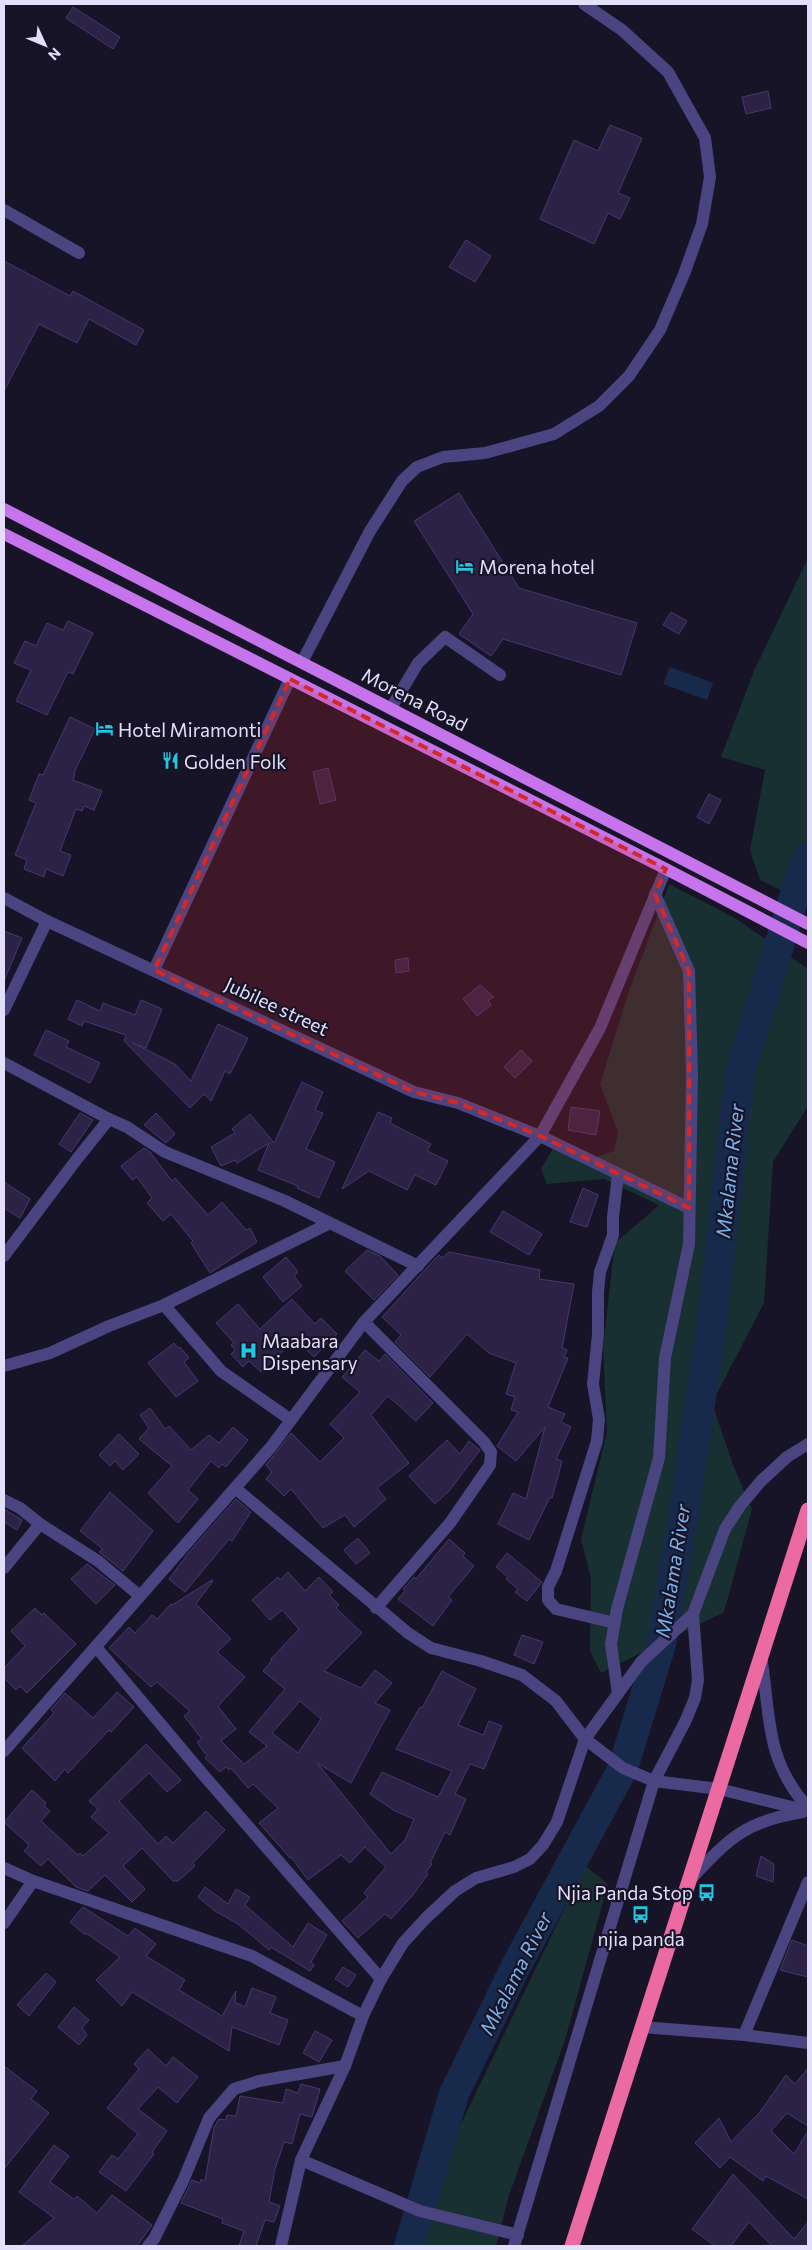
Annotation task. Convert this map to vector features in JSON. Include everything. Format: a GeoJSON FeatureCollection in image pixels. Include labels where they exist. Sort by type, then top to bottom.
{"type":"FeatureCollection","features":[{"type":"Feature","properties":{"kind":"highway"},"geometry":{"type":"LineString","coordinates":[[572,2246],[808,1510]]}},
{"type":"Feature","properties":{"kind":"main road","name":"Morena Road"},"geometry":{"type":"LineString","coordinates":[[4,509],[808,924]]}},
{"type":"Feature","properties":{"kind":"main road","name":"Morena Road"},"geometry":{"type":"LineString","coordinates":[[4,534],[805,941]]}},
{"type":"Feature","properties":{"kind":"street"},"geometry":{"type":"LineString","coordinates":[[302,662],[370,531],[402,481],[417,467],[442,457],[485,453],[554,434],[600,406],[629,376],[660,330],[684,274],[702,224],[710,177],[705,138],[668,72],[622,30],[584,4]]}},
{"type":"Feature","properties":{"kind":"street"},"geometry":{"type":"LineString","coordinates":[[4,210],[79,253]]}},
{"type":"Feature","properties":{"kind":"street"},"geometry":{"type":"LineString","coordinates":[[390,708],[418,663],[445,637],[500,675]]}},
{"type":"Feature","properties":{"kind":"street"},"geometry":{"type":"LineString","coordinates":[[154,970],[290,679]]}},
{"type":"Feature","properties":{"kind":"street"},"geometry":{"type":"LineString","coordinates":[[4,1751],[235,1488],[291,1420],[364,1322],[540,1136],[600,1028],[666,869]]}},
{"type":"Feature","properties":{"kind":"street"},"geometry":{"type":"LineString","coordinates":[[618,1694],[611,1644],[659,1458],[665,1358],[689,1244],[692,1074],[689,971],[655,894]]}},
{"type":"Feature","properties":{"kind":"street","name":"Jubilee street"},"geometry":{"type":"LineString","coordinates":[[4,898],[47,921],[414,1092],[458,1103],[540,1136],[689,1208]]}},
{"type":"Feature","properties":{"kind":"street"},"geometry":{"type":"LineString","coordinates":[[4,1010],[47,921]]}},
{"type":"Feature","properties":{"kind":"street"},"geometry":{"type":"LineString","coordinates":[[4,1063],[127,1127],[165,1152],[285,1201],[418,1266]]}},
{"type":"Feature","properties":{"kind":"street"},"geometry":{"type":"LineString","coordinates":[[4,1256],[109,1119]]}},
{"type":"Feature","properties":{"kind":"street"},"geometry":{"type":"LineString","coordinates":[[615,1623],[556,1609],[548,1600],[548,1587],[556,1571],[597,1441],[599,1420],[593,1384],[598,1334],[598,1292],[600,1272],[613,1235],[612,1217],[618,1175]]}},
{"type":"Feature","properties":{"kind":"street"},"geometry":{"type":"LineString","coordinates":[[4,1366],[50,1353],[109,1326],[164,1306],[330,1223]]}},
{"type":"Feature","properties":{"kind":"street"},"geometry":{"type":"LineString","coordinates":[[164,1306],[220,1371],[291,1420]]}},
{"type":"Feature","properties":{"kind":"street"},"geometry":{"type":"LineString","coordinates":[[364,1322],[484,1442],[491,1452],[490,1465],[450,1523],[376,1608]]}},
{"type":"Feature","properties":{"kind":"street"},"geometry":{"type":"LineString","coordinates":[[301,2160],[420,2211],[516,2241],[654,1782],[685,1722],[694,1698],[698,1680],[694,1614],[725,1529],[740,1506],[761,1481],[787,1457],[808,1444]]}},
{"type":"Feature","properties":{"kind":"street"},"geometry":{"type":"LineString","coordinates":[[235,1488],[376,1608],[431,1648],[481,1661],[522,1675],[556,1701],[585,1739],[623,1768],[654,1782],[719,1789],[808,1810]]}},
{"type":"Feature","properties":{"kind":"street"},"geometry":{"type":"LineString","coordinates":[[4,1500],[20,1508],[40,1524],[98,1561],[140,1596]]}},
{"type":"Feature","properties":{"kind":"street"},"geometry":{"type":"LineString","coordinates":[[4,1568],[40,1524]]}},
{"type":"Feature","properties":{"kind":"street"},"geometry":{"type":"LineString","coordinates":[[281,2246],[301,2160],[345,2066],[363,2016],[381,1979],[403,1943],[455,1891],[476,1878],[530,1859],[543,1844],[557,1822],[585,1739],[641,1662],[694,1614]]}},
{"type":"Feature","properties":{"kind":"street"},"geometry":{"type":"LineString","coordinates":[[96,1647],[206,1778],[381,1979]]}},
{"type":"Feature","properties":{"kind":"street"},"geometry":{"type":"LineString","coordinates":[[762,1656],[771,1738],[789,1783],[808,1810]]}},
{"type":"Feature","properties":{"kind":"street"},"geometry":{"type":"LineString","coordinates":[[690,1880],[714,1854],[736,1835],[749,1827],[772,1818],[808,1810]]}},
{"type":"Feature","properties":{"kind":"street"},"geometry":{"type":"LineString","coordinates":[[4,1868],[33,1882],[252,1956],[363,2016]]}},
{"type":"Feature","properties":{"kind":"street"},"geometry":{"type":"LineString","coordinates":[[4,1923],[33,1882]]}},
{"type":"Feature","properties":{"kind":"street"},"geometry":{"type":"LineString","coordinates":[[744,2035],[808,1882]]}},
{"type":"Feature","properties":{"kind":"street"},"geometry":{"type":"LineString","coordinates":[[642,2027],[744,2035],[808,2043]]}},
{"type":"Feature","properties":{"kind":"street"},"geometry":{"type":"LineString","coordinates":[[148,2246],[154,2239],[183,2181],[209,2118],[234,2089],[259,2081],[345,2066]]}},
{"type":"Feature","properties":{"kind":"highlighted area"},"geometry":{"type":"Polygon","coordinates":[[[290,679],[666,869],[655,894],[689,971],[689,1208],[540,1136],[458,1103],[414,1092],[154,970],[290,679]]]}},
{"type":"Feature","properties":{"kind":"green space"},"geometry":{"type":"Polygon","coordinates":[[[808,558],[808,903],[760,880],[750,850],[765,770],[721,757],[754,671],[808,558]]]}},
{"type":"Feature","properties":{"kind":"green space"},"geometry":{"type":"Polygon","coordinates":[[[669,884],[735,918],[808,969],[808,1106],[773,1162],[764,1303],[712,1403],[733,1465],[752,1509],[724,1612],[601,1673],[590,1651],[591,1578],[581,1539],[607,1432],[603,1347],[615,1243],[659,1205],[604,1179],[547,1184],[541,1169],[556,1143],[588,1160],[614,1151],[618,1132],[600,1084],[629,991],[669,884]]]}},
{"type":"Feature","properties":{"kind":"green space"},"geometry":{"type":"Polygon","coordinates":[[[585,1866],[608,1884],[565,2040],[508,2198],[496,2246],[422,2246],[459,2128],[585,1866]]]}},
{"type":"Feature","properties":{"kind":"water"},"geometry":{"type":"Polygon","coordinates":[[[670,667],[713,683],[707,700],[663,684],[670,667]]]}},
{"type":"Feature","properties":{"kind":"building"},"geometry":{"type":"Polygon","coordinates":[[[73,7],[120,37],[113,49],[66,18],[73,7]]]}},
{"type":"Feature","properties":{"kind":"building"},"geometry":{"type":"Polygon","coordinates":[[[768,91],[771,108],[746,114],[742,97],[768,91]]]}},
{"type":"Feature","properties":{"kind":"building"},"geometry":{"type":"Polygon","coordinates":[[[610,125],[642,138],[618,193],[630,198],[620,219],[608,213],[594,244],[540,219],[574,140],[598,151],[610,125]]]}},
{"type":"Feature","properties":{"kind":"building"},"geometry":{"type":"Polygon","coordinates":[[[466,240],[491,256],[475,282],[449,267],[466,240]]]}},
{"type":"Feature","properties":{"kind":"building"},"geometry":{"type":"Polygon","coordinates":[[[4,261],[70,296],[73,291],[144,330],[136,345],[89,319],[77,343],[39,324],[4,391],[4,261]]]}},
{"type":"Feature","properties":{"kind":"building"},"geometry":{"type":"Polygon","coordinates":[[[459,493],[519,588],[637,623],[621,675],[503,639],[491,656],[459,634],[473,614],[414,521],[459,493]]]}},
{"type":"Feature","properties":{"kind":"building"},"geometry":{"type":"Polygon","coordinates":[[[671,612],[687,621],[679,634],[663,625],[671,612]]]}},
{"type":"Feature","properties":{"kind":"building"},"geometry":{"type":"Polygon","coordinates":[[[68,621],[93,633],[73,674],[68,672],[47,715],[16,701],[31,670],[14,663],[25,641],[36,646],[47,623],[63,630],[68,621]]]}},
{"type":"Feature","properties":{"kind":"building"},"geometry":{"type":"Polygon","coordinates":[[[70,717],[95,729],[74,773],[73,780],[102,791],[94,810],[84,806],[82,811],[76,809],[60,851],[71,855],[63,876],[46,869],[44,877],[24,869],[27,860],[15,855],[36,803],[29,800],[39,774],[43,775],[70,717]]]}},
{"type":"Feature","properties":{"kind":"building"},"geometry":{"type":"Polygon","coordinates":[[[328,768],[336,800],[320,804],[313,772],[328,768]]]}},
{"type":"Feature","properties":{"kind":"building"},"geometry":{"type":"Polygon","coordinates":[[[709,794],[721,800],[709,824],[697,817],[709,794]]]}},
{"type":"Feature","properties":{"kind":"building"},"geometry":{"type":"Polygon","coordinates":[[[4,931],[22,938],[4,981],[4,931]]]}},
{"type":"Feature","properties":{"kind":"building"},"geometry":{"type":"Polygon","coordinates":[[[408,958],[409,971],[396,973],[395,960],[408,958]]]}},
{"type":"Feature","properties":{"kind":"building"},"geometry":{"type":"Polygon","coordinates":[[[480,985],[494,997],[488,1000],[491,1005],[477,1016],[463,999],[480,985]]]}},
{"type":"Feature","properties":{"kind":"building"},"geometry":{"type":"Polygon","coordinates":[[[77,1000],[100,1011],[103,1003],[135,1015],[141,1000],[162,1009],[146,1048],[133,1043],[175,1064],[191,1081],[218,1024],[248,1038],[230,1074],[225,1071],[211,1101],[204,1094],[190,1108],[124,1041],[126,1035],[84,1021],[82,1026],[68,1019],[77,1000]]]}},
{"type":"Feature","properties":{"kind":"building"},"geometry":{"type":"Polygon","coordinates":[[[46,1030],[69,1041],[66,1047],[100,1063],[90,1083],[34,1055],[46,1030]]]}},
{"type":"Feature","properties":{"kind":"building"},"geometry":{"type":"Polygon","coordinates":[[[521,1050],[532,1061],[515,1078],[504,1067],[521,1050]]]}},
{"type":"Feature","properties":{"kind":"building"},"geometry":{"type":"Polygon","coordinates":[[[302,1082],[323,1092],[315,1110],[323,1113],[306,1149],[335,1162],[319,1198],[297,1188],[298,1186],[258,1170],[269,1143],[237,1163],[235,1160],[221,1166],[211,1147],[235,1133],[232,1129],[250,1114],[274,1143],[302,1082]]]}},
{"type":"Feature","properties":{"kind":"building"},"geometry":{"type":"Polygon","coordinates":[[[571,1107],[600,1111],[596,1135],[568,1130],[571,1107]]]}},
{"type":"Feature","properties":{"kind":"building"},"geometry":{"type":"Polygon","coordinates":[[[378,1112],[392,1118],[390,1123],[431,1144],[427,1151],[448,1161],[436,1185],[415,1175],[407,1190],[369,1171],[342,1189],[378,1112]]]}},
{"type":"Feature","properties":{"kind":"building"},"geometry":{"type":"Polygon","coordinates":[[[80,1113],[93,1120],[71,1152],[59,1144],[80,1113]]]}},
{"type":"Feature","properties":{"kind":"building"},"geometry":{"type":"Polygon","coordinates":[[[156,1113],[175,1134],[166,1143],[144,1125],[156,1113]]]}},
{"type":"Feature","properties":{"kind":"building"},"geometry":{"type":"Polygon","coordinates":[[[144,1148],[150,1152],[172,1181],[175,1178],[208,1215],[222,1202],[246,1230],[250,1228],[257,1242],[210,1273],[191,1243],[193,1241],[171,1214],[163,1221],[147,1203],[152,1198],[137,1177],[132,1180],[121,1166],[144,1148]]]}},
{"type":"Feature","properties":{"kind":"building"},"geometry":{"type":"Polygon","coordinates":[[[4,1182],[30,1199],[20,1218],[4,1208],[4,1182]]]}},
{"type":"Feature","properties":{"kind":"building"},"geometry":{"type":"Polygon","coordinates":[[[583,1188],[598,1195],[587,1227],[570,1222],[583,1188]]]}},
{"type":"Feature","properties":{"kind":"building"},"geometry":{"type":"Polygon","coordinates":[[[503,1211],[542,1234],[529,1255],[490,1232],[503,1211]]]}},
{"type":"Feature","properties":{"kind":"building"},"geometry":{"type":"Polygon","coordinates":[[[367,1250],[380,1256],[398,1275],[374,1300],[345,1271],[367,1250]]]}},
{"type":"Feature","properties":{"kind":"building"},"geometry":{"type":"Polygon","coordinates":[[[449,1252],[540,1270],[539,1279],[574,1284],[562,1348],[567,1350],[564,1357],[568,1358],[548,1407],[565,1414],[561,1422],[571,1427],[556,1459],[562,1461],[552,1498],[550,1497],[529,1540],[498,1524],[513,1493],[526,1499],[545,1427],[516,1461],[497,1446],[518,1412],[511,1410],[515,1397],[506,1394],[516,1363],[489,1353],[467,1334],[430,1377],[395,1342],[401,1335],[382,1317],[439,1255],[442,1258],[449,1252]]]}},
{"type":"Feature","properties":{"kind":"building"},"geometry":{"type":"Polygon","coordinates":[[[286,1257],[298,1272],[294,1276],[302,1286],[283,1302],[263,1277],[286,1257]]]}},
{"type":"Feature","properties":{"kind":"building"},"geometry":{"type":"Polygon","coordinates":[[[292,1299],[315,1324],[321,1318],[337,1334],[314,1357],[295,1339],[261,1372],[249,1361],[243,1367],[231,1354],[235,1350],[231,1345],[234,1343],[216,1323],[238,1304],[260,1329],[292,1299]]]}},
{"type":"Feature","properties":{"kind":"building"},"geometry":{"type":"Polygon","coordinates":[[[174,1343],[189,1358],[184,1362],[198,1381],[176,1397],[148,1363],[174,1343]]]}},
{"type":"Feature","properties":{"kind":"building"},"geometry":{"type":"Polygon","coordinates":[[[365,1350],[379,1361],[385,1354],[433,1403],[416,1421],[388,1396],[371,1415],[409,1463],[377,1488],[386,1499],[354,1527],[345,1515],[323,1528],[291,1489],[284,1496],[266,1479],[272,1472],[266,1465],[291,1433],[320,1462],[344,1438],[330,1424],[360,1392],[342,1377],[365,1350]]]}},
{"type":"Feature","properties":{"kind":"building"},"geometry":{"type":"Polygon","coordinates":[[[150,1408],[165,1429],[169,1426],[191,1450],[209,1435],[219,1443],[233,1427],[248,1440],[226,1467],[222,1464],[219,1468],[211,1461],[188,1490],[198,1499],[178,1523],[148,1493],[172,1466],[139,1439],[149,1428],[140,1415],[150,1408]]]}},
{"type":"Feature","properties":{"kind":"building"},"geometry":{"type":"Polygon","coordinates":[[[119,1434],[139,1454],[123,1470],[115,1461],[110,1466],[99,1455],[119,1434]]]}},
{"type":"Feature","properties":{"kind":"building"},"geometry":{"type":"Polygon","coordinates":[[[447,1440],[460,1454],[469,1441],[480,1450],[450,1490],[435,1504],[409,1476],[447,1440]]]}},
{"type":"Feature","properties":{"kind":"building"},"geometry":{"type":"Polygon","coordinates":[[[110,1492],[153,1531],[123,1571],[99,1552],[103,1549],[80,1531],[110,1492]]]}},
{"type":"Feature","properties":{"kind":"building"},"geometry":{"type":"Polygon","coordinates":[[[236,1499],[251,1512],[232,1541],[229,1539],[185,1592],[169,1579],[190,1551],[236,1499]]]}},
{"type":"Feature","properties":{"kind":"building"},"geometry":{"type":"Polygon","coordinates":[[[4,1509],[22,1520],[17,1530],[4,1522],[4,1509]]]}},
{"type":"Feature","properties":{"kind":"building"},"geometry":{"type":"Polygon","coordinates":[[[358,1538],[370,1553],[356,1564],[344,1550],[358,1538]]]}},
{"type":"Feature","properties":{"kind":"building"},"geometry":{"type":"Polygon","coordinates":[[[449,1539],[465,1553],[463,1556],[474,1566],[448,1597],[452,1600],[433,1626],[398,1599],[405,1591],[403,1589],[414,1577],[416,1579],[449,1539]]]}},
{"type":"Feature","properties":{"kind":"building"},"geometry":{"type":"Polygon","coordinates":[[[507,1553],[542,1582],[527,1601],[515,1592],[518,1589],[496,1567],[507,1553]]]}},
{"type":"Feature","properties":{"kind":"building"},"geometry":{"type":"Polygon","coordinates":[[[87,1564],[115,1585],[96,1604],[71,1579],[87,1564]]]}},
{"type":"Feature","properties":{"kind":"building"},"geometry":{"type":"Polygon","coordinates":[[[288,1572],[305,1591],[319,1577],[333,1592],[329,1595],[339,1605],[336,1608],[362,1633],[324,1671],[361,1688],[375,1670],[392,1683],[375,1703],[390,1710],[351,1783],[317,1763],[391,1854],[405,1840],[414,1819],[395,1811],[370,1794],[382,1772],[438,1797],[452,1771],[396,1749],[420,1707],[422,1708],[442,1671],[476,1689],[458,1725],[483,1735],[489,1721],[502,1726],[484,1769],[470,1764],[455,1794],[466,1799],[450,1835],[445,1832],[430,1863],[432,1864],[426,1872],[428,1874],[412,1896],[391,1919],[385,1914],[358,1938],[342,1921],[368,1897],[364,1893],[386,1867],[365,1847],[350,1863],[341,1855],[308,1880],[291,1857],[259,1823],[278,1808],[253,1784],[248,1788],[231,1768],[229,1770],[226,1767],[220,1772],[205,1758],[207,1756],[197,1742],[202,1739],[184,1716],[190,1711],[157,1682],[151,1687],[109,1648],[129,1627],[135,1633],[152,1615],[157,1619],[171,1604],[212,1580],[196,1604],[231,1639],[217,1652],[245,1677],[218,1706],[236,1729],[221,1741],[244,1764],[267,1746],[249,1732],[285,1689],[263,1671],[271,1659],[299,1629],[282,1610],[270,1620],[252,1600],[278,1577],[280,1580],[288,1572]],[[300,1701],[272,1733],[298,1753],[321,1719],[300,1701]]]}},
{"type":"Feature","properties":{"kind":"building"},"geometry":{"type":"Polygon","coordinates":[[[35,1608],[42,1615],[44,1613],[76,1644],[27,1693],[20,1686],[16,1690],[4,1678],[4,1668],[25,1646],[11,1631],[35,1608]]]}},
{"type":"Feature","properties":{"kind":"building"},"geometry":{"type":"Polygon","coordinates":[[[522,1635],[543,1642],[534,1664],[514,1655],[522,1635]]]}},
{"type":"Feature","properties":{"kind":"building"},"geometry":{"type":"Polygon","coordinates":[[[117,1692],[134,1707],[68,1773],[65,1769],[55,1781],[22,1748],[54,1713],[51,1710],[65,1693],[93,1718],[117,1692]]]}},
{"type":"Feature","properties":{"kind":"building"},"geometry":{"type":"Polygon","coordinates":[[[146,1744],[181,1780],[167,1792],[149,1773],[119,1801],[158,1844],[166,1836],[173,1843],[206,1811],[225,1830],[193,1863],[195,1866],[178,1881],[173,1881],[142,1848],[123,1866],[145,1889],[132,1902],[105,1875],[88,1891],[76,1887],[48,1859],[41,1866],[24,1851],[29,1845],[4,1822],[32,1790],[46,1803],[44,1806],[50,1811],[41,1821],[78,1855],[80,1853],[83,1856],[109,1833],[91,1817],[98,1809],[89,1801],[146,1744]]]}},
{"type":"Feature","properties":{"kind":"building"},"geometry":{"type":"Polygon","coordinates":[[[761,1856],[774,1864],[773,1882],[756,1876],[761,1856]]]}},
{"type":"Feature","properties":{"kind":"building"},"geometry":{"type":"Polygon","coordinates":[[[205,1887],[228,1904],[236,1889],[250,1897],[245,1905],[293,1947],[308,1923],[327,1935],[311,1962],[314,1965],[310,1971],[271,1947],[269,1950],[238,1924],[215,1911],[198,1897],[205,1887]]]}},
{"type":"Feature","properties":{"kind":"building"},"geometry":{"type":"Polygon","coordinates":[[[83,1907],[128,1936],[135,1928],[156,1944],[146,1956],[185,1980],[179,1990],[222,2016],[236,1991],[235,2002],[245,2007],[252,1988],[276,1997],[270,2013],[288,2020],[279,2045],[232,2027],[229,2051],[132,1992],[122,2006],[96,1980],[120,1957],[86,1933],[84,1934],[70,1922],[83,1907]]]}},
{"type":"Feature","properties":{"kind":"building"},"geometry":{"type":"Polygon","coordinates":[[[792,1940],[808,1946],[808,1977],[780,1970],[792,1940]]]}},
{"type":"Feature","properties":{"kind":"building"},"geometry":{"type":"Polygon","coordinates":[[[343,1967],[356,1975],[348,1987],[335,1979],[343,1967]]]}},
{"type":"Feature","properties":{"kind":"building"},"geometry":{"type":"Polygon","coordinates":[[[46,1973],[56,1982],[29,2016],[17,2005],[46,1973]]]}},
{"type":"Feature","properties":{"kind":"building"},"geometry":{"type":"Polygon","coordinates":[[[74,2007],[89,2020],[82,2028],[87,2035],[79,2045],[58,2027],[74,2007]]]}},
{"type":"Feature","properties":{"kind":"building"},"geometry":{"type":"Polygon","coordinates":[[[315,2031],[332,2040],[319,2062],[303,2053],[315,2031]]]}},
{"type":"Feature","properties":{"kind":"building"},"geometry":{"type":"Polygon","coordinates":[[[148,2049],[166,2066],[173,2057],[198,2077],[177,2103],[158,2087],[138,2109],[167,2131],[152,2152],[154,2154],[126,2191],[99,2172],[112,2155],[118,2159],[138,2134],[107,2108],[139,2069],[134,2064],[148,2049]]]}},
{"type":"Feature","properties":{"kind":"building"},"geometry":{"type":"Polygon","coordinates":[[[4,2066],[37,2091],[31,2099],[49,2113],[4,2169],[4,2066]]]}},
{"type":"Feature","properties":{"kind":"building"},"geometry":{"type":"Polygon","coordinates":[[[808,2068],[808,2126],[787,2113],[771,2131],[794,2154],[808,2131],[808,2199],[766,2176],[763,2181],[730,2157],[720,2168],[695,2143],[719,2118],[731,2142],[760,2112],[786,2075],[795,2084],[808,2068]]]}},
{"type":"Feature","properties":{"kind":"building"},"geometry":{"type":"Polygon","coordinates":[[[301,2084],[320,2089],[312,2117],[300,2114],[292,2144],[284,2142],[275,2169],[269,2202],[280,2206],[274,2222],[265,2220],[256,2246],[239,2246],[244,2231],[222,2223],[223,2219],[181,2203],[192,2180],[200,2183],[201,2179],[205,2181],[214,2127],[219,2119],[226,2120],[227,2115],[236,2116],[240,2096],[283,2103],[286,2089],[298,2093],[301,2084]]]}},
{"type":"Feature","properties":{"kind":"building"},"geometry":{"type":"Polygon","coordinates":[[[54,2145],[69,2156],[50,2182],[74,2199],[77,2196],[97,2213],[112,2195],[152,2225],[137,2246],[22,2246],[54,2218],[19,2192],[54,2145]]]}},
{"type":"Feature","properties":{"kind":"building"},"geometry":{"type":"Polygon","coordinates":[[[733,2174],[794,2239],[808,2222],[808,2246],[772,2246],[749,2222],[731,2246],[715,2246],[692,2229],[733,2174]]]}},
{"type":"Feature","properties":{"kind":"waterway","name":"Mkalama River"},"geometry":{"type":"LineString","coordinates":[[409,2246],[454,2094],[517,1964],[623,1768],[661,1644],[683,1518],[712,1323],[740,1072],[802,871],[808,858]]}},
{"type":"Feature","properties":{"kind":"place","name":"Morena hotel"},"geometry":{"type":"Point","coordinates":[465,566]}},
{"type":"Feature","properties":{"kind":"place","name":"Hotel Miramonti"},"geometry":{"type":"Point","coordinates":[104,729]}},
{"type":"Feature","properties":{"kind":"place","name":"Golden Folk"},"geometry":{"type":"Point","coordinates":[170,761]}},
{"type":"Feature","properties":{"kind":"place","name":"Maabara Dispensary"},"geometry":{"type":"Point","coordinates":[248,1351]}},
{"type":"Feature","properties":{"kind":"place","name":"Njia Panda Stop"},"geometry":{"type":"Point","coordinates":[707,1892]}},
{"type":"Feature","properties":{"kind":"place","name":"njia panda"},"geometry":{"type":"Point","coordinates":[641,1915]}}]}
